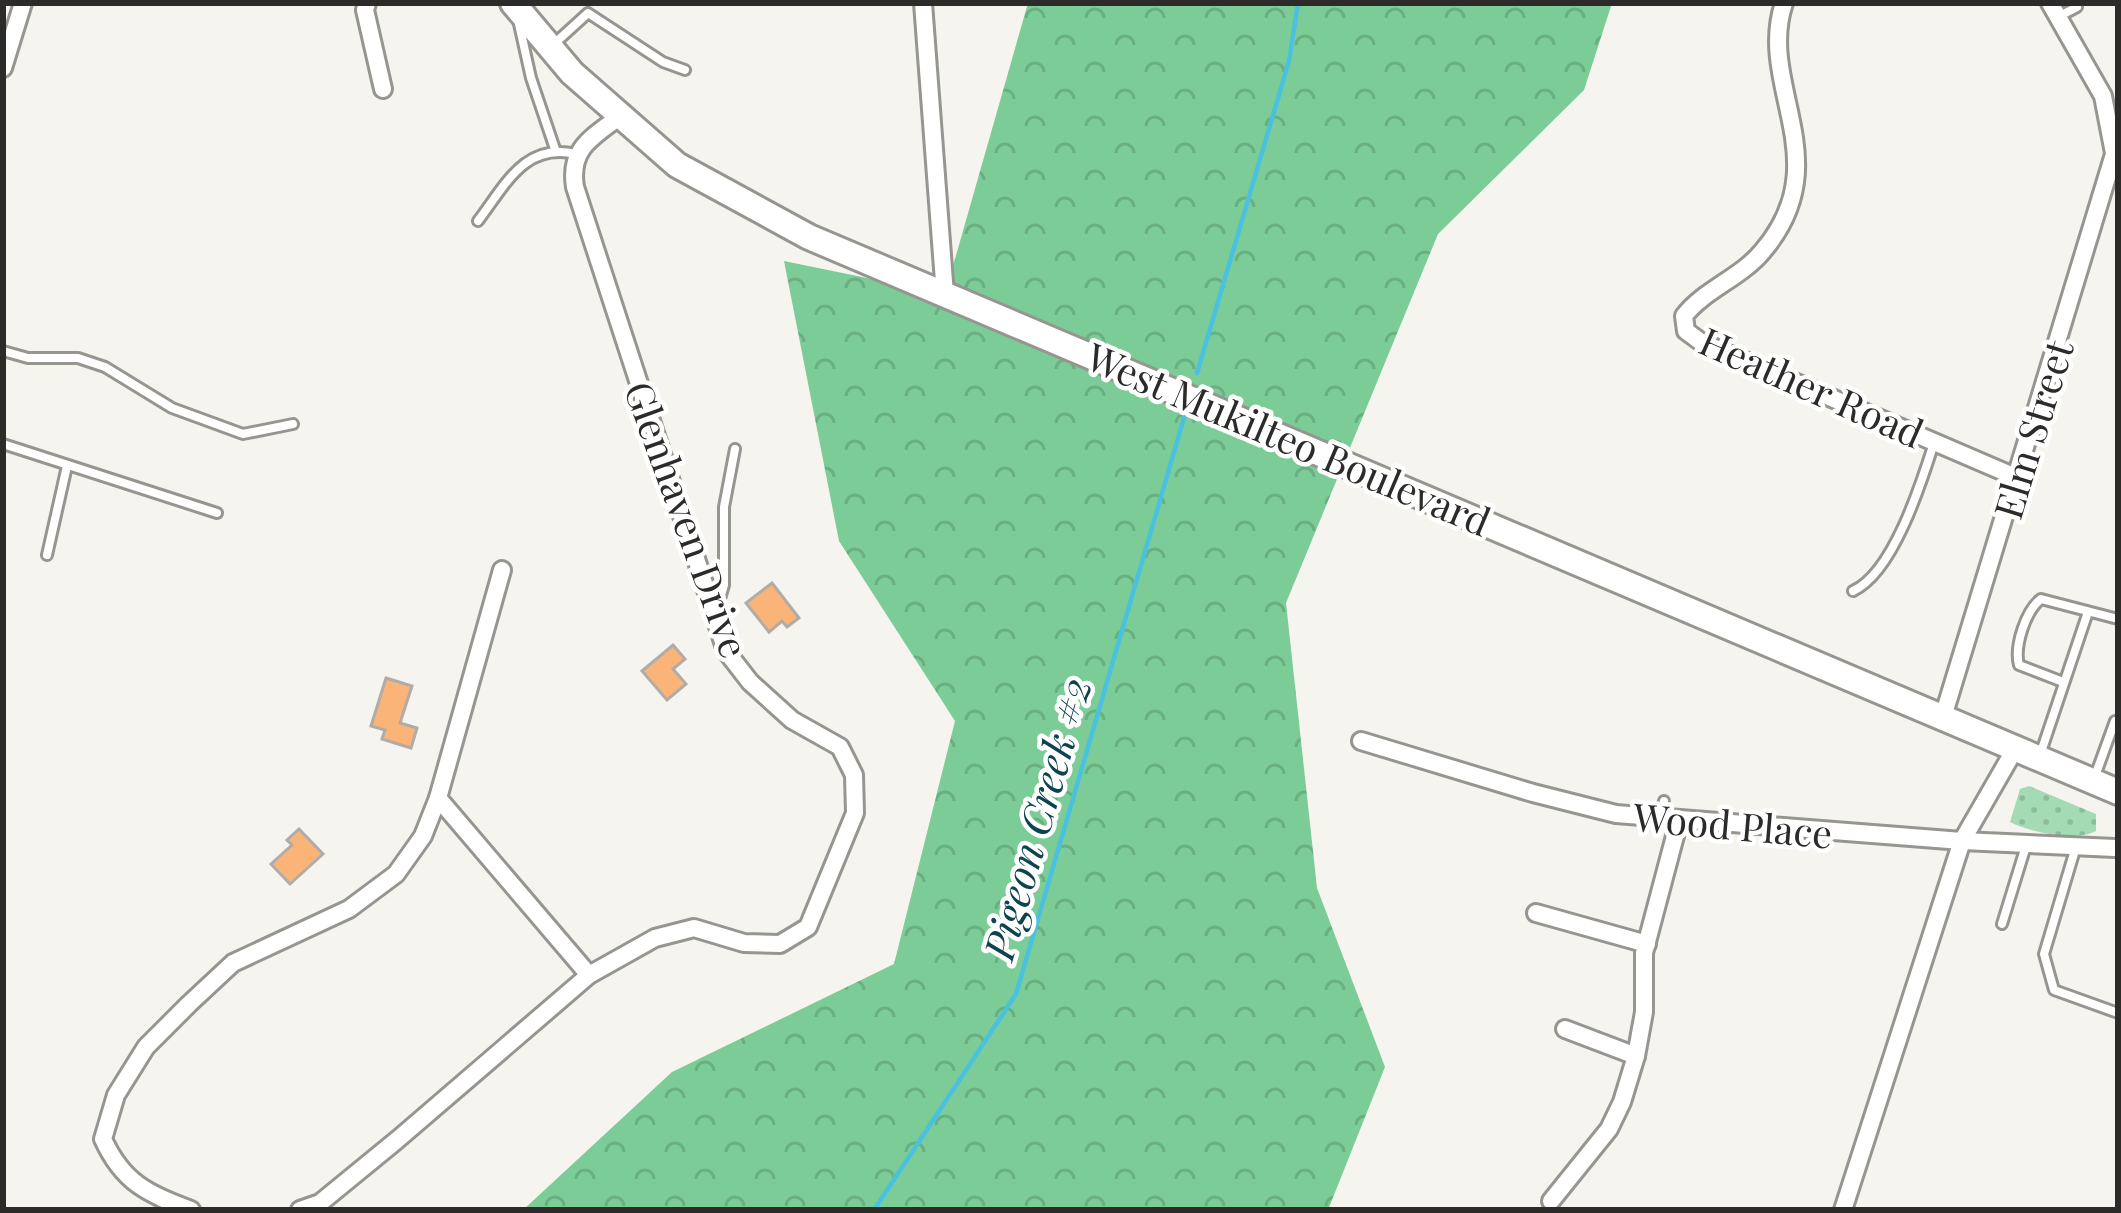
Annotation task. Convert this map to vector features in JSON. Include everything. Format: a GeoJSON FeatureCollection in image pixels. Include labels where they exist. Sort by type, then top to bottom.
{"type":"FeatureCollection","features":[{"type":"Feature","properties":{"kind":"main road","name":"West Mukilteo Boulevard"},"geometry":{"type":"LineString","coordinates":[[514,5],[619,117],[677,165],[809,237],[2118,792]]}},
{"type":"Feature","properties":{"kind":"street"},"geometry":{"type":"LineString","coordinates":[[3,68],[9,25],[22,3]]}},
{"type":"Feature","properties":{"kind":"street"},"geometry":{"type":"LineString","coordinates":[[367,3],[383,88]]}},
{"type":"Feature","properties":{"kind":"street"},"geometry":{"type":"LineString","coordinates":[[923,3],[945,295]]}},
{"type":"Feature","properties":{"kind":"street","name":"Heather Road"},"geometry":{"type":"LineString","coordinates":[[1784,3],[1779,52],[1796,128],[1797,179],[1784,217],[1762,252],[1719,289],[1694,303],[1684,316],[1686,331],[2018,478]]}},
{"type":"Feature","properties":{"kind":"street"},"geometry":{"type":"LineString","coordinates":[[2053,10],[2103,96],[2117,151]]}},
{"type":"Feature","properties":{"kind":"street"},"geometry":{"type":"LineString","coordinates":[[576,154],[619,117]]}},
{"type":"Feature","properties":{"kind":"street","name":"Elm Street"},"geometry":{"type":"LineString","coordinates":[[1943,717],[2018,478],[2060,365],[2117,151]]}},
{"type":"Feature","properties":{"kind":"street","name":"Glenhaven Drive"},"geometry":{"type":"LineString","coordinates":[[300,1210],[320,1203],[589,975],[655,938],[694,928],[744,943],[779,944],[808,927],[855,813],[854,775],[840,747],[792,720],[750,682],[726,651],[575,187],[576,154]]}},
{"type":"Feature","properties":{"kind":"street"},"geometry":{"type":"LineString","coordinates":[[191,1210],[156,1196],[116,1168],[103,1139],[116,1095],[146,1047],[233,963],[349,909],[396,874],[424,836],[502,570]]}},
{"type":"Feature","properties":{"kind":"street","name":"Wood Place"},"geometry":{"type":"LineString","coordinates":[[1361,741],[1533,794],[1616,814],[1662,810],[1679,821],[2115,848]]}},
{"type":"Feature","properties":{"kind":"street"},"geometry":{"type":"LineString","coordinates":[[1844,1210],[1962,841],[2027,754]]}},
{"type":"Feature","properties":{"kind":"street"},"geometry":{"type":"LineString","coordinates":[[438,798],[589,975]]}},
{"type":"Feature","properties":{"kind":"street"},"geometry":{"type":"LineString","coordinates":[[1551,1201],[1609,1129],[1622,1102],[1644,1012],[1647,944],[1679,821]]}},
{"type":"Feature","properties":{"kind":"street"},"geometry":{"type":"LineString","coordinates":[[1536,913],[1647,944]]}},
{"type":"Feature","properties":{"kind":"street"},"geometry":{"type":"LineString","coordinates":[[1565,1029],[1636,1056]]}},
{"type":"Feature","properties":{"kind":"lane"},"geometry":{"type":"LineString","coordinates":[[514,5],[531,78],[555,149]]}},
{"type":"Feature","properties":{"kind":"lane"},"geometry":{"type":"LineString","coordinates":[[2053,10],[2077,7]]}},
{"type":"Feature","properties":{"kind":"lane"},"geometry":{"type":"LineString","coordinates":[[549,47],[588,13],[663,62],[685,70]]}},
{"type":"Feature","properties":{"kind":"lane"},"geometry":{"type":"LineString","coordinates":[[478,221],[527,161],[540,152],[555,149],[576,154]]}},
{"type":"Feature","properties":{"kind":"lane"},"geometry":{"type":"LineString","coordinates":[[3,351],[28,358],[78,358],[105,367],[172,408],[243,434],[293,424]]}},
{"type":"Feature","properties":{"kind":"lane"},"geometry":{"type":"LineString","coordinates":[[1852,591],[1875,575],[1887,558],[1935,442]]}},
{"type":"Feature","properties":{"kind":"lane"},"geometry":{"type":"LineString","coordinates":[[3,444],[217,514]]}},
{"type":"Feature","properties":{"kind":"lane"},"geometry":{"type":"LineString","coordinates":[[715,616],[724,585],[724,507],[734,449]]}},
{"type":"Feature","properties":{"kind":"lane"},"geometry":{"type":"LineString","coordinates":[[47,555],[67,466]]}},
{"type":"Feature","properties":{"kind":"lane"},"geometry":{"type":"LineString","coordinates":[[2063,682],[2019,665],[2016,656],[2031,606],[2042,599],[2118,619]]}},
{"type":"Feature","properties":{"kind":"lane"},"geometry":{"type":"LineString","coordinates":[[2027,754],[2063,682],[2088,612]]}},
{"type":"Feature","properties":{"kind":"lane"},"geometry":{"type":"LineString","coordinates":[[2092,781],[2115,721]]}},
{"type":"Feature","properties":{"kind":"lane"},"geometry":{"type":"LineString","coordinates":[[2002,924],[2026,844]]}},
{"type":"Feature","properties":{"kind":"lane"},"geometry":{"type":"LineString","coordinates":[[2076,847],[2044,954],[2054,990],[2118,1013]]}},
{"type":"Feature","properties":{"kind":"green space"},"geometry":{"type":"Polygon","coordinates":[[[1028,3],[1612,3],[1584,90],[1438,234],[1286,603],[1317,888],[1385,1067],[1328,1210],[523,1210],[672,1072],[894,964],[955,721],[839,541],[784,261],[945,294],[1028,3]]]}},
{"type":"Feature","properties":{"kind":"green space"},"geometry":{"type":"Polygon","coordinates":[[[2029,786],[2096,814],[2096,831],[2053,835],[2010,822],[2020,789],[2029,786]]]}},
{"type":"Feature","properties":{"kind":"building"},"geometry":{"type":"Polygon","coordinates":[[[772,583],[799,618],[787,627],[782,621],[769,632],[746,603],[772,583]]]}},
{"type":"Feature","properties":{"kind":"building"},"geometry":{"type":"Polygon","coordinates":[[[673,645],[685,659],[673,669],[686,684],[667,700],[642,671],[673,645]]]}},
{"type":"Feature","properties":{"kind":"building"},"geometry":{"type":"Polygon","coordinates":[[[386,678],[412,686],[400,723],[417,728],[411,748],[382,739],[385,730],[371,726],[386,678]]]}},
{"type":"Feature","properties":{"kind":"building"},"geometry":{"type":"Polygon","coordinates":[[[299,829],[323,854],[290,884],[271,864],[292,845],[287,840],[299,829]]]}},
{"type":"Feature","properties":{"kind":"waterway","name":"Pigeon Creek #2"},"geometry":{"type":"LineString","coordinates":[[1197,373],[1289,61],[1298,3]]}},
{"type":"Feature","properties":{"kind":"waterway","name":"Pigeon Creek #2"},"geometry":{"type":"LineString","coordinates":[[874,1210],[1016,994],[1186,411]]}}]}
